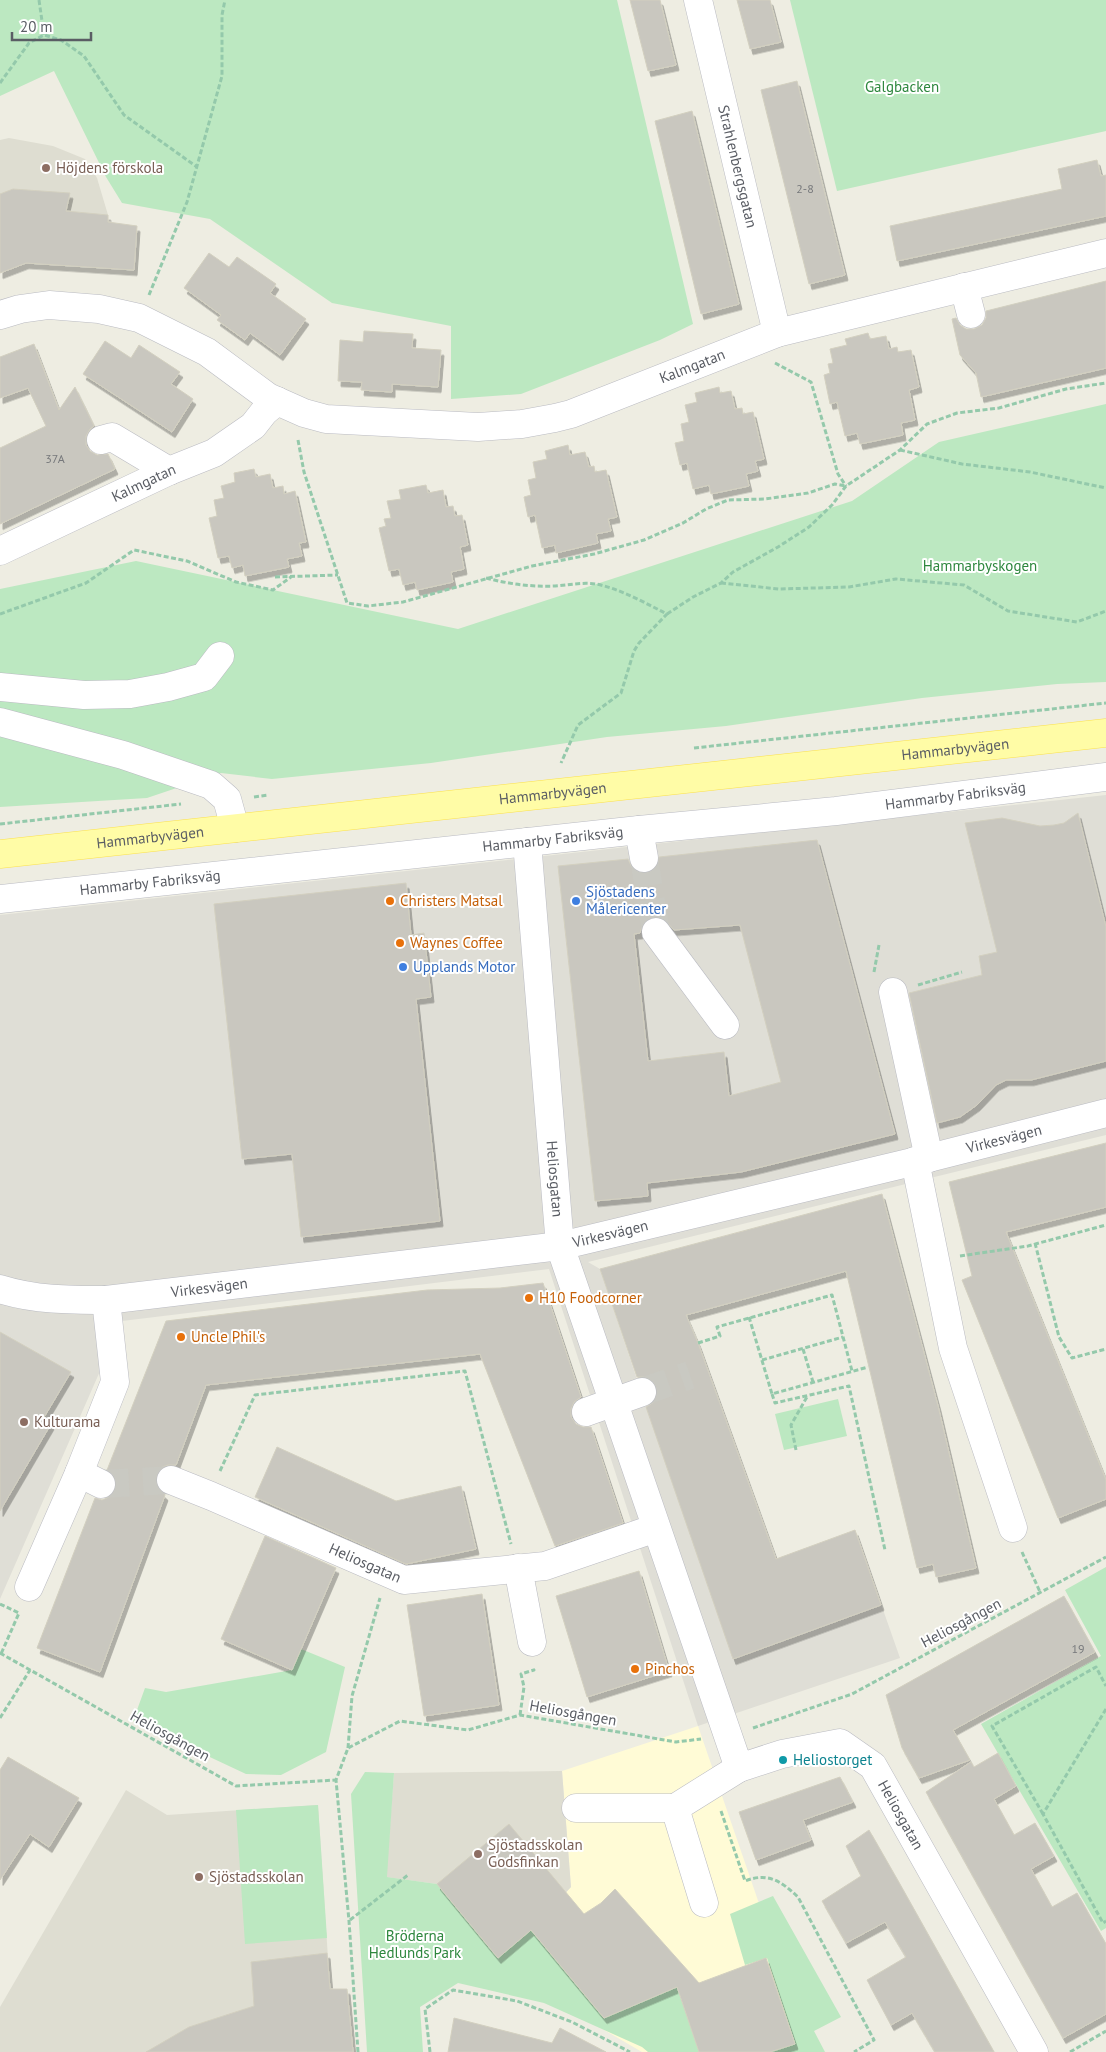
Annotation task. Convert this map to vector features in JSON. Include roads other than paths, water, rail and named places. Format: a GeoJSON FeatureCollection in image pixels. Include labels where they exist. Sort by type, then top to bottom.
{"type":"FeatureCollection","features":[{"type":"Feature","properties":{"kind":"main road","name":"Hammarbyvägen"},"geometry":{"type":"LineString","coordinates":[[0,854],[1106,732]]}},
{"type":"Feature","properties":{"kind":"street","name":"Strahlenbergsgatan"},"geometry":{"type":"LineString","coordinates":[[698,0],[778,333]]}},
{"type":"Feature","properties":{"kind":"street","name":"Kalmgatan"},"geometry":{"type":"LineString","coordinates":[[271,407],[326,419],[478,427],[522,424],[571,414],[718,354],[778,333],[1106,253]]}},
{"type":"Feature","properties":{"kind":"street"},"geometry":{"type":"LineString","coordinates":[[964,287],[971,314]]}},
{"type":"Feature","properties":{"kind":"street","name":"Kalmgatan"},"geometry":{"type":"LineString","coordinates":[[0,315],[20,309],[49,305],[98,309],[139,318],[207,352],[268,397],[271,407]]}},
{"type":"Feature","properties":{"kind":"street","name":"Kalmgatan"},"geometry":{"type":"LineString","coordinates":[[0,551],[169,471],[214,453],[253,426],[271,407]]}},
{"type":"Feature","properties":{"kind":"street"},"geometry":{"type":"LineString","coordinates":[[101,440],[112,437],[169,471]]}},
{"type":"Feature","properties":{"kind":"street"},"geometry":{"type":"LineString","coordinates":[[0,687],[84,695],[130,694],[168,687],[204,677],[220,656]]}},
{"type":"Feature","properties":{"kind":"street"},"geometry":{"type":"LineString","coordinates":[[0,722],[123,755],[211,785],[227,799],[235,828]]}},
{"type":"Feature","properties":{"kind":"street","name":"Hammarby Fabriksväg"},"geometry":{"type":"LineString","coordinates":[[0,899],[639,830],[836,812],[1106,777]]}},
{"type":"Feature","properties":{"kind":"street"},"geometry":{"type":"LineString","coordinates":[[639,830],[644,858]]}},
{"type":"Feature","properties":{"kind":"street","name":"Heliosgatan"},"geometry":{"type":"LineString","coordinates":[[527,842],[560,1246],[739,1768],[782,1754],[840,1744],[872,1766],[1034,2052]]}},
{"type":"Feature","properties":{"kind":"street"},"geometry":{"type":"LineString","coordinates":[[656,932],[725,1025]]}},
{"type":"Feature","properties":{"kind":"street"},"geometry":{"type":"LineString","coordinates":[[893,992],[922,1159],[936,1261],[953,1348],[1013,1528]]}},
{"type":"Feature","properties":{"kind":"street","name":"Virkesvägen"},"geometry":{"type":"LineString","coordinates":[[0,1289],[22,1296],[60,1301],[106,1300],[560,1246],[1106,1113]]}},
{"type":"Feature","properties":{"kind":"street"},"geometry":{"type":"LineString","coordinates":[[29,1587],[90,1479],[115,1382],[106,1300]]}},
{"type":"Feature","properties":{"kind":"street"},"geometry":{"type":"LineString","coordinates":[[586,1412],[642,1392]]}},
{"type":"Feature","properties":{"kind":"street","name":"Heliosgatan"},"geometry":{"type":"LineString","coordinates":[[171,1480],[404,1580],[545,1566],[656,1528]]}},
{"type":"Feature","properties":{"kind":"street"},"geometry":{"type":"LineString","coordinates":[[518,1568],[532,1653]]}},
{"type":"Feature","properties":{"kind":"street"},"geometry":{"type":"LineString","coordinates":[[576,1808],[675,1808],[739,1768]]}},
{"type":"Feature","properties":{"kind":"street"},"geometry":{"type":"LineString","coordinates":[[675,1808],[704,1904]]}},
{"type":"Feature","properties":{"kind":"tunnel"},"geometry":{"type":"LineString","coordinates":[[644,858],[656,932]]}},
{"type":"Feature","properties":{"kind":"tunnel"},"geometry":{"type":"LineString","coordinates":[[642,1392],[690,1375]]}},
{"type":"Feature","properties":{"kind":"tunnel"},"geometry":{"type":"LineString","coordinates":[[101,1484],[171,1480]]}},
{"type":"Feature","properties":{"kind":"place","name":"Höjdens förskola"},"geometry":{"type":"Point","coordinates":[46,168]}},
{"type":"Feature","properties":{"kind":"place","name":"Christers Matsal"},"geometry":{"type":"Point","coordinates":[390,901]}},
{"type":"Feature","properties":{"kind":"place","name":"Sjöstadens Målericenter"},"geometry":{"type":"Point","coordinates":[576,901]}},
{"type":"Feature","properties":{"kind":"place","name":"Waynes Coffee"},"geometry":{"type":"Point","coordinates":[400,943]}},
{"type":"Feature","properties":{"kind":"place","name":"Upplands Motor"},"geometry":{"type":"Point","coordinates":[403,967]}},
{"type":"Feature","properties":{"kind":"place","name":"H10 Foodcorner"},"geometry":{"type":"Point","coordinates":[529,1298]}},
{"type":"Feature","properties":{"kind":"place","name":"Uncle Phil's"},"geometry":{"type":"Point","coordinates":[181,1337]}},
{"type":"Feature","properties":{"kind":"place","name":"Kulturama"},"geometry":{"type":"Point","coordinates":[24,1422]}},
{"type":"Feature","properties":{"kind":"place","name":"Pinchos"},"geometry":{"type":"Point","coordinates":[635,1669]}},
{"type":"Feature","properties":{"kind":"place","name":"Heliostorget"},"geometry":{"type":"Point","coordinates":[783,1760]}},
{"type":"Feature","properties":{"kind":"place","name":"Sjöstadsskolan Godsfinkan"},"geometry":{"type":"Point","coordinates":[478,1854]}},
{"type":"Feature","properties":{"kind":"place","name":"Sjöstadsskolan"},"geometry":{"type":"Point","coordinates":[199,1877]}},
{"type":"Feature","properties":{"kind":"park label","name":"Galgbacken"},"geometry":{"type":"Point","coordinates":[902,87]}},
{"type":"Feature","properties":{"kind":"park label","name":"Hammarbyskogen"},"geometry":{"type":"Point","coordinates":[980,566]}},
{"type":"Feature","properties":{"kind":"park label","name":"Bröderna Hedlunds Park"},"geometry":{"type":"Point","coordinates":[415,1944]}}]}
